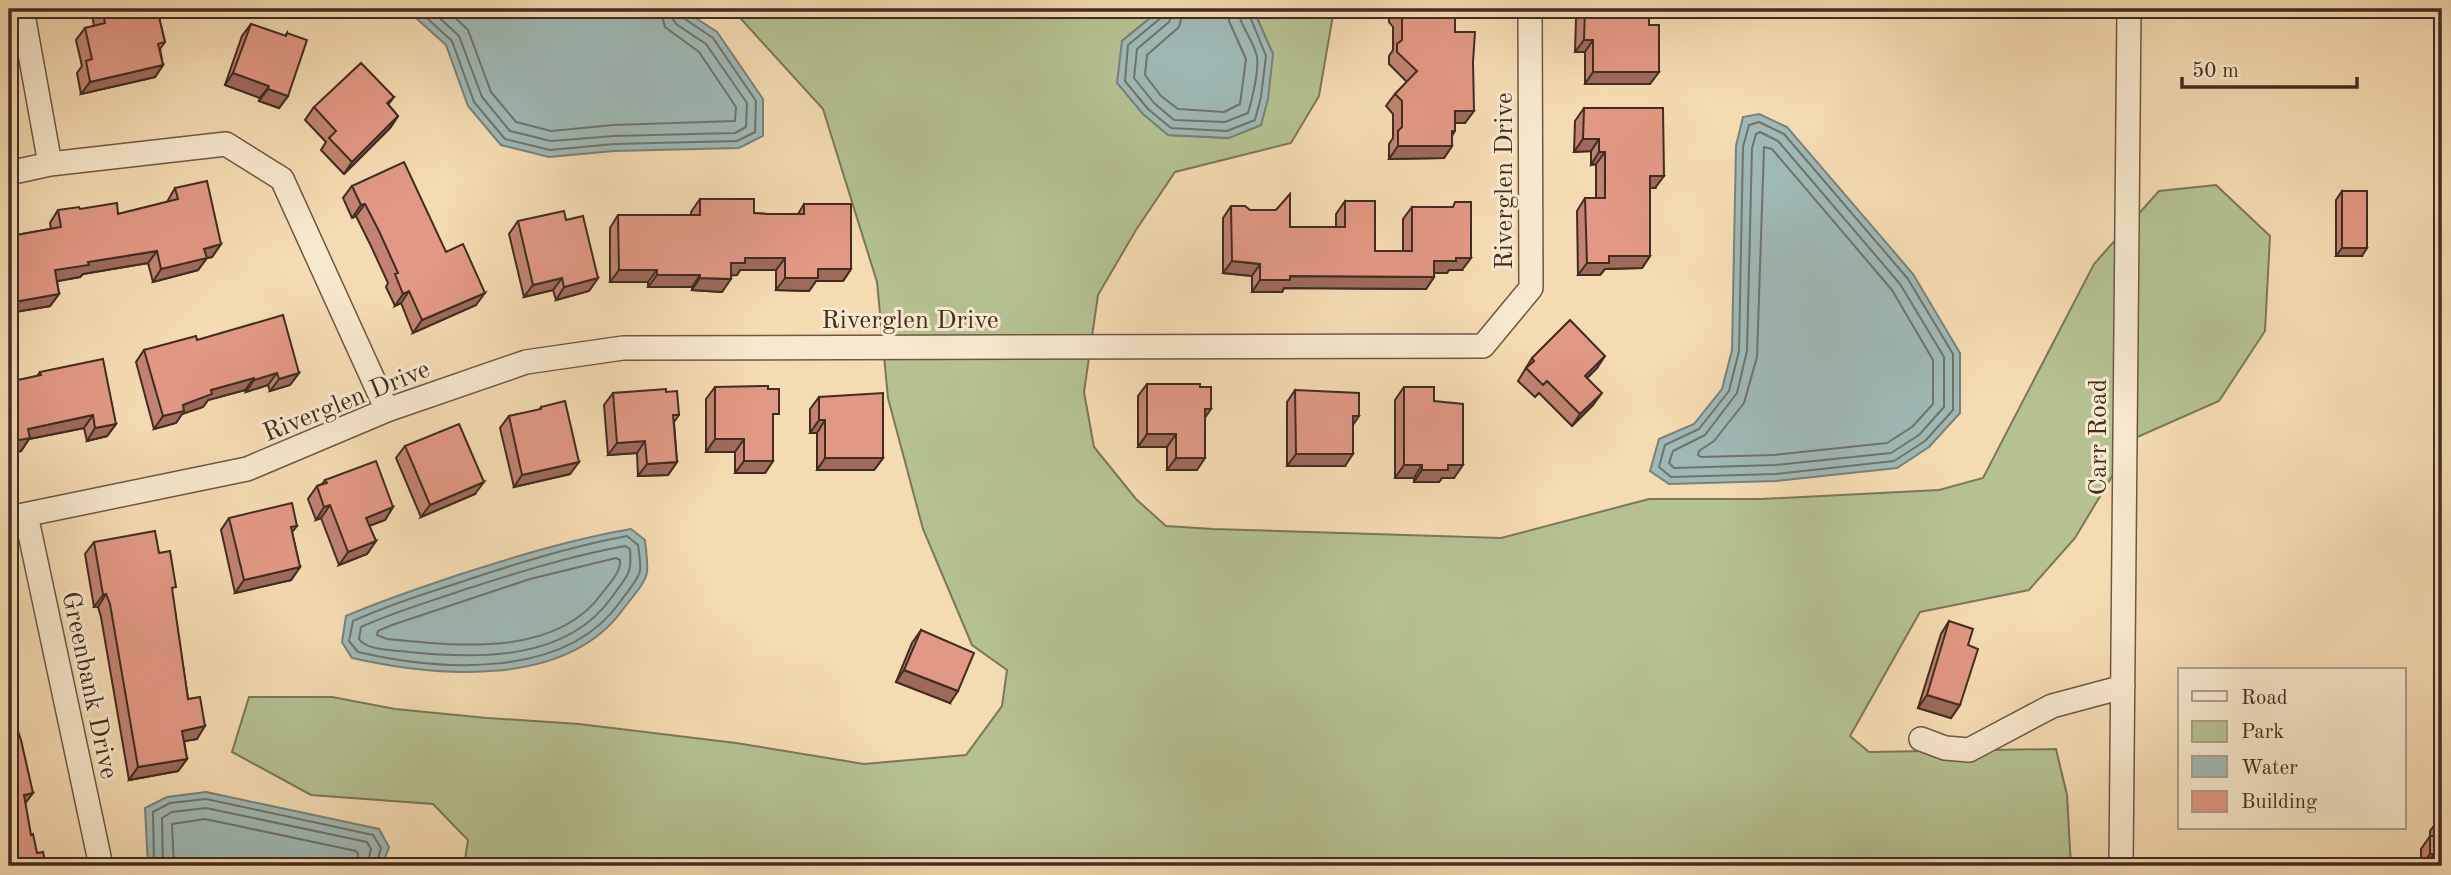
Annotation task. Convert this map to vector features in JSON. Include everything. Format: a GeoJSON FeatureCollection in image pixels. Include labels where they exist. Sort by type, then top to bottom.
{"type":"FeatureCollection","features":[{"type":"Feature","properties":{"kind":"street"},"geometry":{"type":"LineString","coordinates":[[22,9],[50,164]]}},
{"type":"Feature","properties":{"kind":"street","name":"Riverglen Drive"},"geometry":{"type":"LineString","coordinates":[[17,517],[247,470],[387,410],[526,362],[623,348],[1483,346],[1531,288],[1530,9]]}},
{"type":"Feature","properties":{"kind":"street","name":"Carr Road"},"geometry":{"type":"LineString","coordinates":[[2121,866],[2129,9]]}},
{"type":"Feature","properties":{"kind":"street"},"geometry":{"type":"LineString","coordinates":[[9,173],[50,164],[226,144],[282,178],[387,410]]}},
{"type":"Feature","properties":{"kind":"street","name":"Greenbank Drive"},"geometry":{"type":"LineString","coordinates":[[17,517],[102,866]]}},
{"type":"Feature","properties":{"kind":"street"},"geometry":{"type":"LineString","coordinates":[[1921,739],[1945,748],[1969,750],[2052,706],[2123,687]]}},
{"type":"Feature","properties":{"kind":"green space"},"geometry":{"type":"Polygon","coordinates":[[[732,9],[1161,9],[1122,41],[1168,135],[1228,138],[1261,125],[1273,54],[1253,9],[1334,9],[1319,96],[1291,143],[1175,172],[1136,230],[1098,295],[1084,392],[1094,447],[1136,499],[1166,526],[1501,538],[1649,499],[1761,499],[1939,490],[1983,478],[2094,264],[2159,191],[2216,185],[2270,236],[2265,331],[2219,401],[2135,438],[2075,538],[2029,590],[1920,612],[1850,736],[1869,752],[2056,749],[2067,795],[2071,866],[464,866],[468,840],[433,804],[311,795],[232,752],[249,697],[332,697],[395,709],[579,724],[736,743],[864,764],[966,755],[1002,706],[1007,670],[972,645],[923,529],[888,398],[877,282],[823,109],[732,9]]]}},
{"type":"Feature","properties":{"kind":"water"},"geometry":{"type":"Polygon","coordinates":[[[406,9],[682,9],[717,32],[763,99],[763,136],[739,148],[614,151],[549,157],[501,145],[468,106],[446,45],[406,9]]]}},
{"type":"Feature","properties":{"kind":"water"},"geometry":{"type":"Polygon","coordinates":[[[1161,9],[1253,9],[1273,54],[1268,99],[1261,125],[1229,138],[1168,135],[1143,114],[1117,83],[1122,41],[1161,9]]]}},
{"type":"Feature","properties":{"kind":"water"},"geometry":{"type":"Polygon","coordinates":[[[1759,114],[1787,127],[1913,274],[1960,353],[1960,413],[1929,447],[1897,468],[1776,481],[1669,484],[1650,471],[1659,439],[1694,424],[1722,389],[1732,350],[1736,146],[1743,117],[1759,114]]]}},
{"type":"Feature","properties":{"kind":"water"},"geometry":{"type":"Polygon","coordinates":[[[631,529],[645,540],[647,568],[644,581],[624,608],[599,634],[569,653],[535,664],[460,672],[422,670],[352,658],[342,642],[346,616],[374,605],[524,554],[631,529]]]}},
{"type":"Feature","properties":{"kind":"water"},"geometry":{"type":"Polygon","coordinates":[[[206,792],[379,829],[389,847],[382,866],[148,866],[145,808],[167,797],[206,792]]]}},
{"type":"Feature","properties":{"kind":"building"},"geometry":{"type":"Polygon","coordinates":[[[102,9],[157,9],[165,42],[158,44],[163,65],[90,82],[86,61],[92,59],[85,28],[105,23],[102,9]]]}},
{"type":"Feature","properties":{"kind":"building"},"geometry":{"type":"Polygon","coordinates":[[[1397,9],[1452,9],[1455,11],[1455,32],[1475,32],[1474,111],[1455,111],[1452,146],[1398,146],[1398,131],[1402,127],[1402,101],[1395,94],[1417,71],[1397,52],[1397,44],[1402,40],[1402,14],[1397,9]]]}},
{"type":"Feature","properties":{"kind":"building"},"geometry":{"type":"Polygon","coordinates":[[[1585,9],[1649,9],[1649,25],[1659,25],[1659,72],[1593,72],[1593,40],[1584,40],[1585,9]]]}},
{"type":"Feature","properties":{"kind":"building"},"geometry":{"type":"Polygon","coordinates":[[[251,24],[307,40],[288,96],[233,73],[251,24]]]}},
{"type":"Feature","properties":{"kind":"building"},"geometry":{"type":"Polygon","coordinates":[[[361,63],[394,97],[387,103],[398,116],[352,162],[329,138],[336,131],[314,107],[361,63]]]}},
{"type":"Feature","properties":{"kind":"building"},"geometry":{"type":"Polygon","coordinates":[[[1584,108],[1663,108],[1664,176],[1650,176],[1650,256],[1609,256],[1609,263],[1587,263],[1585,198],[1605,198],[1605,152],[1599,152],[1599,139],[1583,139],[1584,108]]]}},
{"type":"Feature","properties":{"kind":"building"},"geometry":{"type":"Polygon","coordinates":[[[404,162],[446,252],[463,244],[485,293],[422,320],[409,291],[403,294],[395,274],[398,273],[379,231],[352,186],[404,162]]]}},
{"type":"Feature","properties":{"kind":"building"},"geometry":{"type":"Polygon","coordinates":[[[207,181],[221,244],[204,249],[207,258],[161,269],[157,251],[88,262],[89,265],[55,270],[59,294],[14,302],[12,292],[9,293],[9,227],[14,226],[16,235],[61,227],[58,210],[79,207],[117,203],[118,214],[178,199],[175,188],[207,181]]]}},
{"type":"Feature","properties":{"kind":"building"},"geometry":{"type":"Polygon","coordinates":[[[2342,191],[2367,191],[2367,248],[2342,248],[2342,191]]]}},
{"type":"Feature","properties":{"kind":"building"},"geometry":{"type":"Polygon","coordinates":[[[1290,194],[1290,227],[1345,227],[1345,201],[1375,201],[1375,251],[1412,251],[1412,207],[1453,207],[1455,202],[1471,202],[1471,258],[1434,261],[1434,277],[1290,276],[1290,280],[1260,280],[1260,264],[1232,261],[1231,206],[1245,206],[1250,210],[1276,210],[1290,194]]]}},
{"type":"Feature","properties":{"kind":"building"},"geometry":{"type":"Polygon","coordinates":[[[700,199],[754,199],[754,213],[767,214],[804,214],[804,204],[851,204],[851,269],[818,269],[818,278],[785,278],[785,258],[745,258],[745,263],[731,263],[731,279],[700,278],[700,275],[657,275],[657,270],[619,270],[618,215],[700,215],[700,199]]]}},
{"type":"Feature","properties":{"kind":"building"},"geometry":{"type":"Polygon","coordinates":[[[564,211],[566,220],[583,216],[598,278],[564,287],[562,278],[533,285],[518,221],[564,211]]]}},
{"type":"Feature","properties":{"kind":"building"},"geometry":{"type":"Polygon","coordinates":[[[283,315],[299,373],[279,379],[277,373],[211,390],[212,394],[183,405],[184,411],[163,416],[144,350],[196,336],[197,340],[283,315]]]}},
{"type":"Feature","properties":{"kind":"building"},"geometry":{"type":"Polygon","coordinates":[[[1570,320],[1605,356],[1585,376],[1602,393],[1580,414],[1547,381],[1543,385],[1526,368],[1534,361],[1532,358],[1570,320]]]}},
{"type":"Feature","properties":{"kind":"building"},"geometry":{"type":"Polygon","coordinates":[[[103,359],[116,424],[95,428],[93,415],[28,429],[30,438],[9,442],[9,382],[41,375],[40,372],[103,359]]]}},
{"type":"Feature","properties":{"kind":"building"},"geometry":{"type":"Polygon","coordinates":[[[1147,384],[1200,384],[1200,387],[1211,387],[1211,409],[1205,409],[1205,458],[1176,458],[1176,434],[1147,434],[1147,384]]]}},
{"type":"Feature","properties":{"kind":"building"},"geometry":{"type":"Polygon","coordinates":[[[768,386],[768,389],[779,389],[779,414],[773,414],[773,461],[744,461],[744,439],[715,439],[715,387],[768,386]]]}},
{"type":"Feature","properties":{"kind":"building"},"geometry":{"type":"Polygon","coordinates":[[[1404,387],[1434,387],[1434,401],[1463,404],[1463,465],[1448,465],[1448,470],[1422,470],[1422,465],[1404,465],[1404,387]]]}},
{"type":"Feature","properties":{"kind":"building"},"geometry":{"type":"Polygon","coordinates":[[[666,389],[666,392],[677,391],[679,415],[673,415],[677,462],[647,464],[645,441],[617,443],[613,393],[666,389]]]}},
{"type":"Feature","properties":{"kind":"building"},"geometry":{"type":"Polygon","coordinates":[[[1295,390],[1359,393],[1359,416],[1353,416],[1353,454],[1296,454],[1295,390]]]}},
{"type":"Feature","properties":{"kind":"building"},"geometry":{"type":"Polygon","coordinates":[[[883,393],[883,458],[825,458],[825,420],[819,420],[819,397],[883,393]]]}},
{"type":"Feature","properties":{"kind":"building"},"geometry":{"type":"Polygon","coordinates":[[[565,401],[579,462],[522,475],[509,416],[565,401]]]}},
{"type":"Feature","properties":{"kind":"building"},"geometry":{"type":"Polygon","coordinates":[[[459,424],[484,482],[430,505],[405,446],[459,424]]]}},
{"type":"Feature","properties":{"kind":"building"},"geometry":{"type":"Polygon","coordinates":[[[376,461],[393,507],[366,518],[376,541],[348,552],[330,505],[324,507],[317,486],[327,483],[325,480],[376,461]]]}},
{"type":"Feature","properties":{"kind":"building"},"geometry":{"type":"Polygon","coordinates":[[[292,503],[297,526],[291,527],[300,567],[244,580],[229,518],[292,503]]]}},
{"type":"Feature","properties":{"kind":"building"},"geometry":{"type":"Polygon","coordinates":[[[155,531],[159,553],[170,551],[176,587],[172,588],[188,699],[200,697],[205,726],[182,731],[187,759],[138,767],[110,604],[106,594],[103,595],[94,542],[155,531]]]}},
{"type":"Feature","properties":{"kind":"building"},"geometry":{"type":"Polygon","coordinates":[[[1949,621],[1973,629],[1968,645],[1978,649],[1960,705],[1927,695],[1949,621]]]}},
{"type":"Feature","properties":{"kind":"building"},"geometry":{"type":"Polygon","coordinates":[[[921,630],[974,653],[958,691],[904,670],[921,630]]]}},
{"type":"Feature","properties":{"kind":"building"},"geometry":{"type":"Polygon","coordinates":[[[9,691],[16,731],[21,740],[33,793],[24,795],[31,835],[33,834],[37,853],[43,852],[46,866],[9,866],[9,691]]]}},
{"type":"Feature","properties":{"kind":"building"},"geometry":{"type":"Polygon","coordinates":[[[2439,819],[2442,819],[2442,866],[2434,866],[2434,854],[2430,854],[2430,836],[2439,836],[2439,819]]]}}]}
